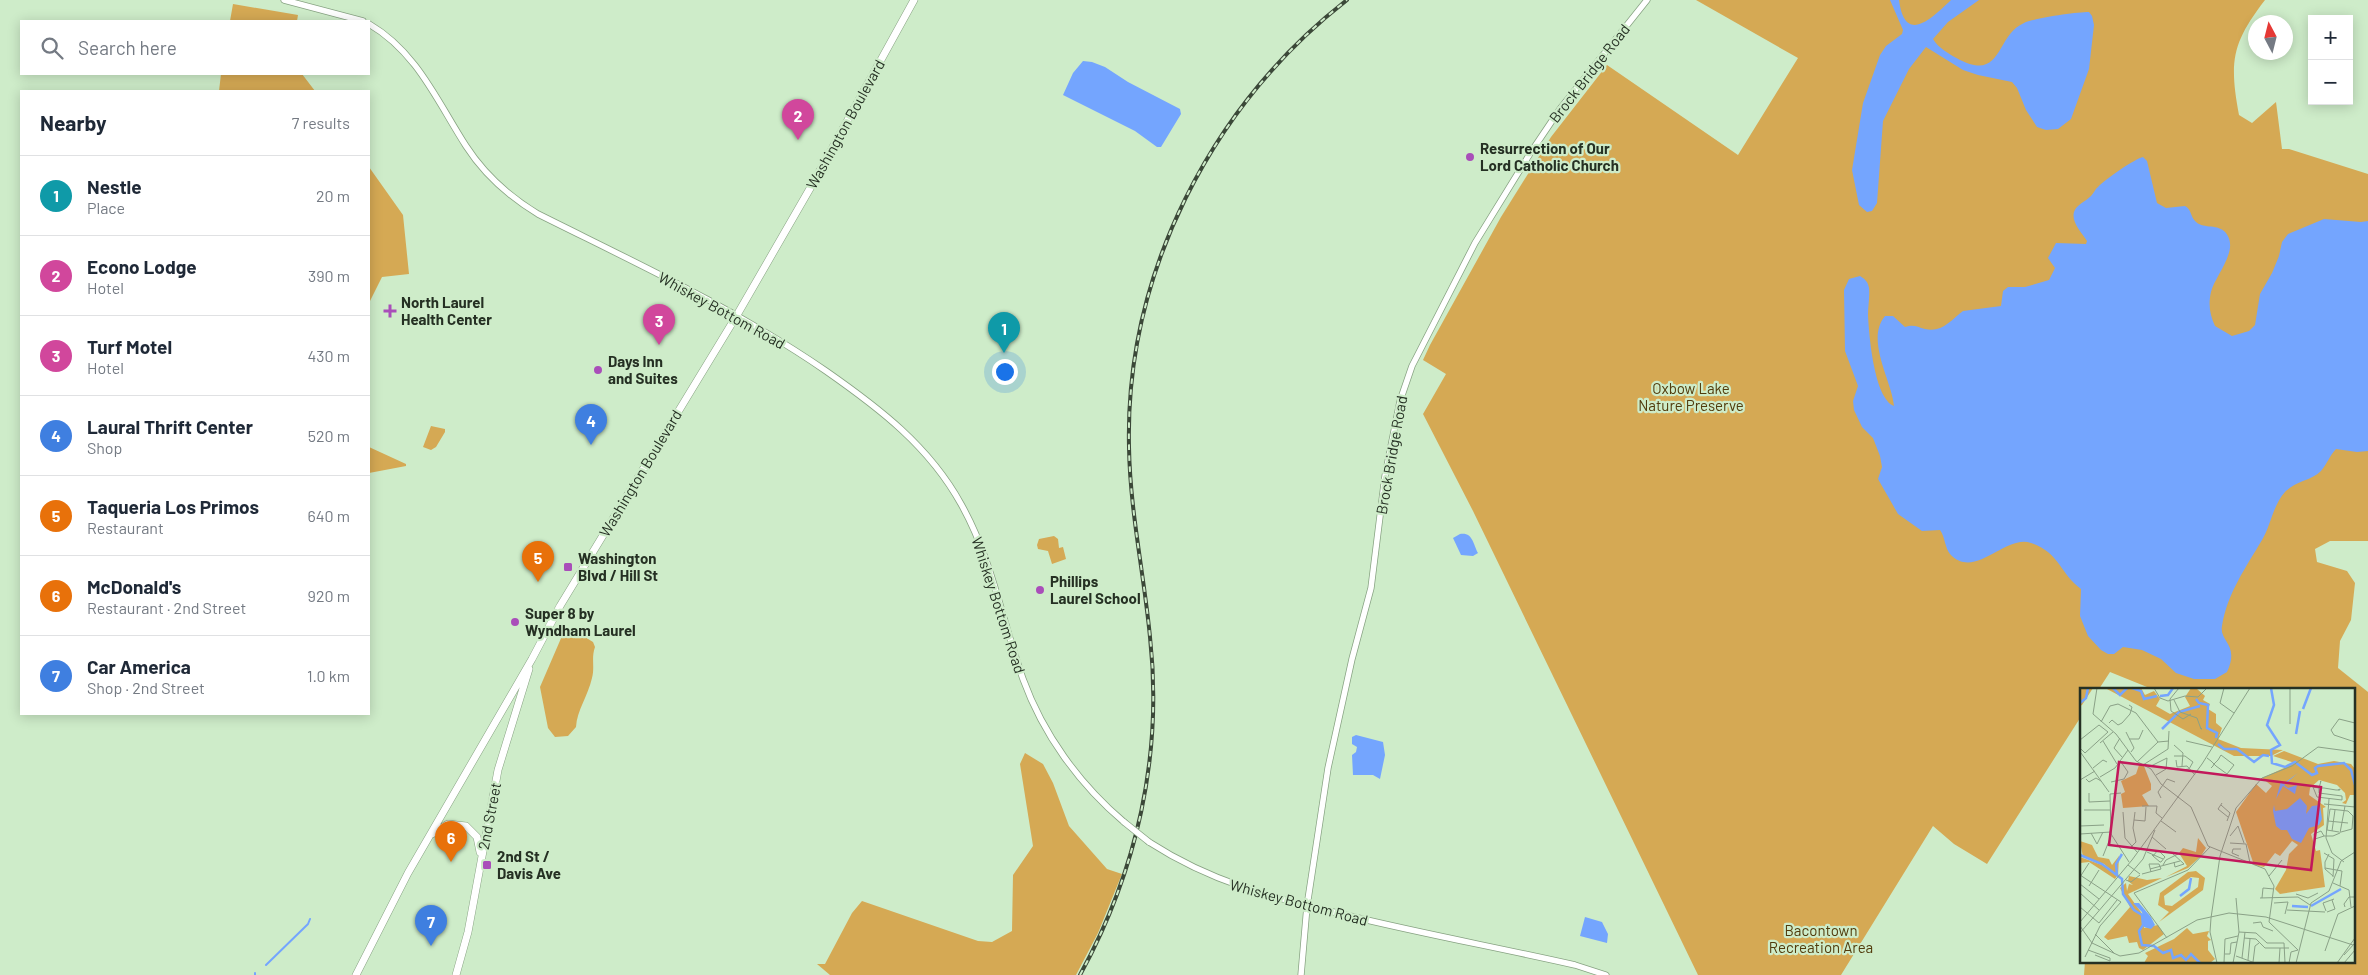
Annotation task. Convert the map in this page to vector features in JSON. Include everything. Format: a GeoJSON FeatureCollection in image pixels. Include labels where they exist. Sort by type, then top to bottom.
{"type":"FeatureCollection","features":[{"type":"Feature","properties":{"kind":"main road","name":"Washington Boulevard"},"geometry":{"type":"LineString","coordinates":[[356,975],[429,837],[532,659],[572,584],[737,315],[812,185],[914,0]]}},
{"type":"Feature","properties":{"kind":"main road","name":"2nd Street"},"geometry":{"type":"LineString","coordinates":[[456,975],[468,932],[498,770],[532,659]]}},
{"type":"Feature","properties":{"kind":"main road"},"geometry":{"type":"LineString","coordinates":[[429,837],[448,824],[466,826],[477,837],[481,860]]}},
{"type":"Feature","properties":{"kind":"street"},"geometry":{"type":"LineString","coordinates":[[284,0],[358,20]]}},
{"type":"Feature","properties":{"kind":"street","name":"Brock Bridge Road"},"geometry":{"type":"LineString","coordinates":[[1301,975],[1307,906],[1328,768],[1350,668],[1372,588],[1385,476],[1405,383],[1475,243],[1531,152],[1560,109],[1647,0]]}},
{"type":"Feature","properties":{"kind":"street","name":"Whiskey Bottom Road"},"geometry":{"type":"LineString","coordinates":[[370,25],[384,33],[409,56],[466,146],[484,170],[512,196],[538,214],[737,315],[789,346],[877,407],[907,434],[940,472],[961,504],[981,544],[1020,670],[1041,719],[1060,752],[1085,784],[1124,822],[1149,842],[1171,856],[1217,879],[1307,906],[1556,961],[1606,975]]}},
{"type":"Feature","properties":{"kind":"green space","name":"Oxbow Lake Nature Preserve"},"geometry":{"type":"Polygon","coordinates":[[[1696,0],[2265,0],[2254,15],[2248,15],[2248,26],[2236,53],[2234,80],[2239,115],[2252,123],[2276,102],[2282,149],[2289,149],[2368,174],[2368,541],[2330,541],[2315,549],[2317,562],[2347,571],[2355,583],[2351,620],[2340,641],[2338,668],[2368,692],[2368,975],[2084,975],[2085,962],[2356,962],[2356,688],[2150,688],[2110,672],[2100,688],[2080,688],[2080,718],[1987,864],[1954,844],[1933,826],[1841,975],[1698,975],[1473,511],[1423,414],[1446,374],[1423,360],[1501,217],[1551,137],[1607,65],[1738,155],[1798,58],[1696,0]]]}},
{"type":"Feature","properties":{"kind":"green space"},"geometry":{"type":"Polygon","coordinates":[[[233,4],[298,15],[297,20],[230,20],[233,4]]]}},
{"type":"Feature","properties":{"kind":"green space"},"geometry":{"type":"Polygon","coordinates":[[[221,75],[303,75],[314,90],[219,90],[221,75]]]}},
{"type":"Feature","properties":{"kind":"green space"},"geometry":{"type":"Polygon","coordinates":[[[370,168],[403,215],[409,274],[382,277],[370,301],[370,168]]]}},
{"type":"Feature","properties":{"kind":"green space"},"geometry":{"type":"Polygon","coordinates":[[[431,426],[445,429],[445,432],[436,447],[431,450],[423,447],[431,426]]]}},
{"type":"Feature","properties":{"kind":"green space"},"geometry":{"type":"Polygon","coordinates":[[[370,447],[406,464],[406,466],[370,473],[370,447]]]}},
{"type":"Feature","properties":{"kind":"green space"},"geometry":{"type":"Polygon","coordinates":[[[1054,536],[1058,539],[1059,548],[1063,547],[1066,559],[1052,564],[1048,551],[1038,549],[1037,545],[1039,539],[1054,536]]]}},
{"type":"Feature","properties":{"kind":"green space"},"geometry":{"type":"Polygon","coordinates":[[[570,628],[593,642],[595,647],[593,674],[578,715],[576,727],[568,736],[555,737],[548,728],[540,687],[562,636],[566,629],[570,628]]]}},
{"type":"Feature","properties":{"kind":"green space"},"geometry":{"type":"Polygon","coordinates":[[[1025,753],[1043,764],[1053,783],[1069,826],[1107,869],[1122,874],[1098,933],[1076,975],[830,975],[817,964],[825,964],[852,913],[862,901],[978,941],[992,942],[1012,931],[1013,875],[1033,846],[1020,764],[1025,753]]]}},
{"type":"Feature","properties":{"kind":"water"},"geometry":{"type":"Polygon","coordinates":[[[1890,0],[1899,0],[1902,14],[1907,22],[1913,25],[1927,20],[1951,0],[1979,0],[1948,22],[1933,39],[1949,54],[1974,65],[1984,65],[1992,61],[2008,37],[2024,23],[2037,19],[2089,12],[2094,25],[2089,69],[2071,119],[2058,129],[2046,130],[2037,127],[2012,82],[1963,70],[1926,47],[1909,69],[1883,121],[1877,203],[1872,211],[1867,212],[1859,205],[1852,170],[1863,103],[1880,55],[1886,46],[1902,34],[1903,30],[1890,0]]]}},
{"type":"Feature","properties":{"kind":"water"},"geometry":{"type":"Polygon","coordinates":[[[1083,61],[1105,67],[1128,82],[1180,109],[1181,114],[1161,147],[1157,147],[1135,131],[1063,95],[1073,73],[1083,61]]]}},
{"type":"Feature","properties":{"kind":"water"},"geometry":{"type":"Polygon","coordinates":[[[2143,157],[2147,161],[2157,203],[2166,208],[2185,206],[2189,209],[2193,219],[2198,223],[2221,229],[2229,238],[2229,253],[2213,285],[2210,306],[2215,326],[2232,336],[2249,331],[2255,325],[2260,294],[2272,273],[2282,242],[2288,234],[2324,219],[2368,221],[2368,451],[2357,452],[2336,449],[2321,471],[2313,477],[2289,488],[2281,497],[2265,534],[2238,581],[2224,614],[2222,631],[2230,649],[2230,663],[2227,672],[2215,679],[2194,679],[2176,673],[2161,659],[2142,650],[2123,647],[2114,654],[2108,654],[2101,650],[2088,636],[2080,616],[2081,589],[2068,577],[2054,558],[2041,547],[2021,542],[1980,560],[1960,561],[1948,552],[1940,530],[1922,531],[1898,514],[1878,479],[1882,467],[1873,438],[1862,427],[1854,410],[1853,401],[1858,386],[1845,351],[1844,290],[1849,279],[1860,276],[1866,281],[1869,288],[1868,315],[1877,379],[1887,401],[1894,406],[1879,348],[1880,326],[1885,316],[1893,316],[1905,327],[1913,326],[1931,330],[1936,329],[1946,325],[1963,311],[2001,306],[2003,291],[2008,287],[2025,287],[2049,280],[2055,268],[2048,258],[2056,243],[2086,244],[2087,241],[2073,216],[2077,207],[2107,180],[2127,165],[2143,157]]]}},
{"type":"Feature","properties":{"kind":"water"},"geometry":{"type":"Polygon","coordinates":[[[1460,534],[1470,537],[1478,553],[1473,556],[1461,555],[1453,538],[1460,534]]]}},
{"type":"Feature","properties":{"kind":"water"},"geometry":{"type":"Polygon","coordinates":[[[1356,735],[1383,742],[1385,755],[1380,779],[1373,775],[1353,775],[1352,755],[1356,752],[1357,747],[1352,744],[1352,737],[1356,735]]]}},
{"type":"Feature","properties":{"kind":"water"},"geometry":{"type":"Polygon","coordinates":[[[1585,917],[1602,922],[1608,934],[1607,943],[1580,936],[1585,917]]]}},
{"type":"Feature","properties":{"kind":"waterway"},"geometry":{"type":"LineString","coordinates":[[266,965],[308,924],[310,919]]}},
{"type":"Feature","properties":{"kind":"railway"},"geometry":{"type":"LineString","coordinates":[[1080,975],[1117,895],[1131,853],[1149,768],[1153,725],[1153,681],[1150,637],[1132,495],[1129,447],[1132,382],[1142,319],[1160,257],[1185,198],[1217,142],[1255,90],[1298,43],[1347,0]]}},
{"type":"Feature","properties":{"kind":"place","name":"Econo Lodge"},"geometry":{"type":"Point","coordinates":[798,140]}},
{"type":"Feature","properties":{"kind":"place","name":"Resurrection of Our Lord Catholic Church"},"geometry":{"type":"Point","coordinates":[1470,157]}},
{"type":"Feature","properties":{"kind":"place","name":"North Laurel Health Center"},"geometry":{"type":"Point","coordinates":[390,311]}},
{"type":"Feature","properties":{"kind":"place","name":"Turf Motel"},"geometry":{"type":"Point","coordinates":[659,345]}},
{"type":"Feature","properties":{"kind":"place","name":"Nestle"},"geometry":{"type":"Point","coordinates":[1004,353]}},
{"type":"Feature","properties":{"kind":"place","name":"Days Inn and Suites"},"geometry":{"type":"Point","coordinates":[598,370]}},
{"type":"Feature","properties":{"kind":"place","name":"Laural Thrift Center"},"geometry":{"type":"Point","coordinates":[591,445]}},
{"type":"Feature","properties":{"kind":"place","name":"Washington Blvd / Hill St"},"geometry":{"type":"Point","coordinates":[568,567]}},
{"type":"Feature","properties":{"kind":"place","name":"Taqueria Los Primos"},"geometry":{"type":"Point","coordinates":[538,582]}},
{"type":"Feature","properties":{"kind":"place","name":"Phillips Laurel School"},"geometry":{"type":"Point","coordinates":[1040,590]}},
{"type":"Feature","properties":{"kind":"place","name":"Super 8 by Wyndham Laurel"},"geometry":{"type":"Point","coordinates":[515,622]}},
{"type":"Feature","properties":{"kind":"place","name":"McDonald's"},"geometry":{"type":"Point","coordinates":[451,862]}},
{"type":"Feature","properties":{"kind":"place","name":"2nd St / Davis Ave"},"geometry":{"type":"Point","coordinates":[487,865]}},
{"type":"Feature","properties":{"kind":"place","name":"Car America"},"geometry":{"type":"Point","coordinates":[431,946]}},
{"type":"Feature","properties":{"kind":"park label","name":"Bacontown Recreation Area"},"geometry":{"type":"Point","coordinates":[1821,938]}}]}
